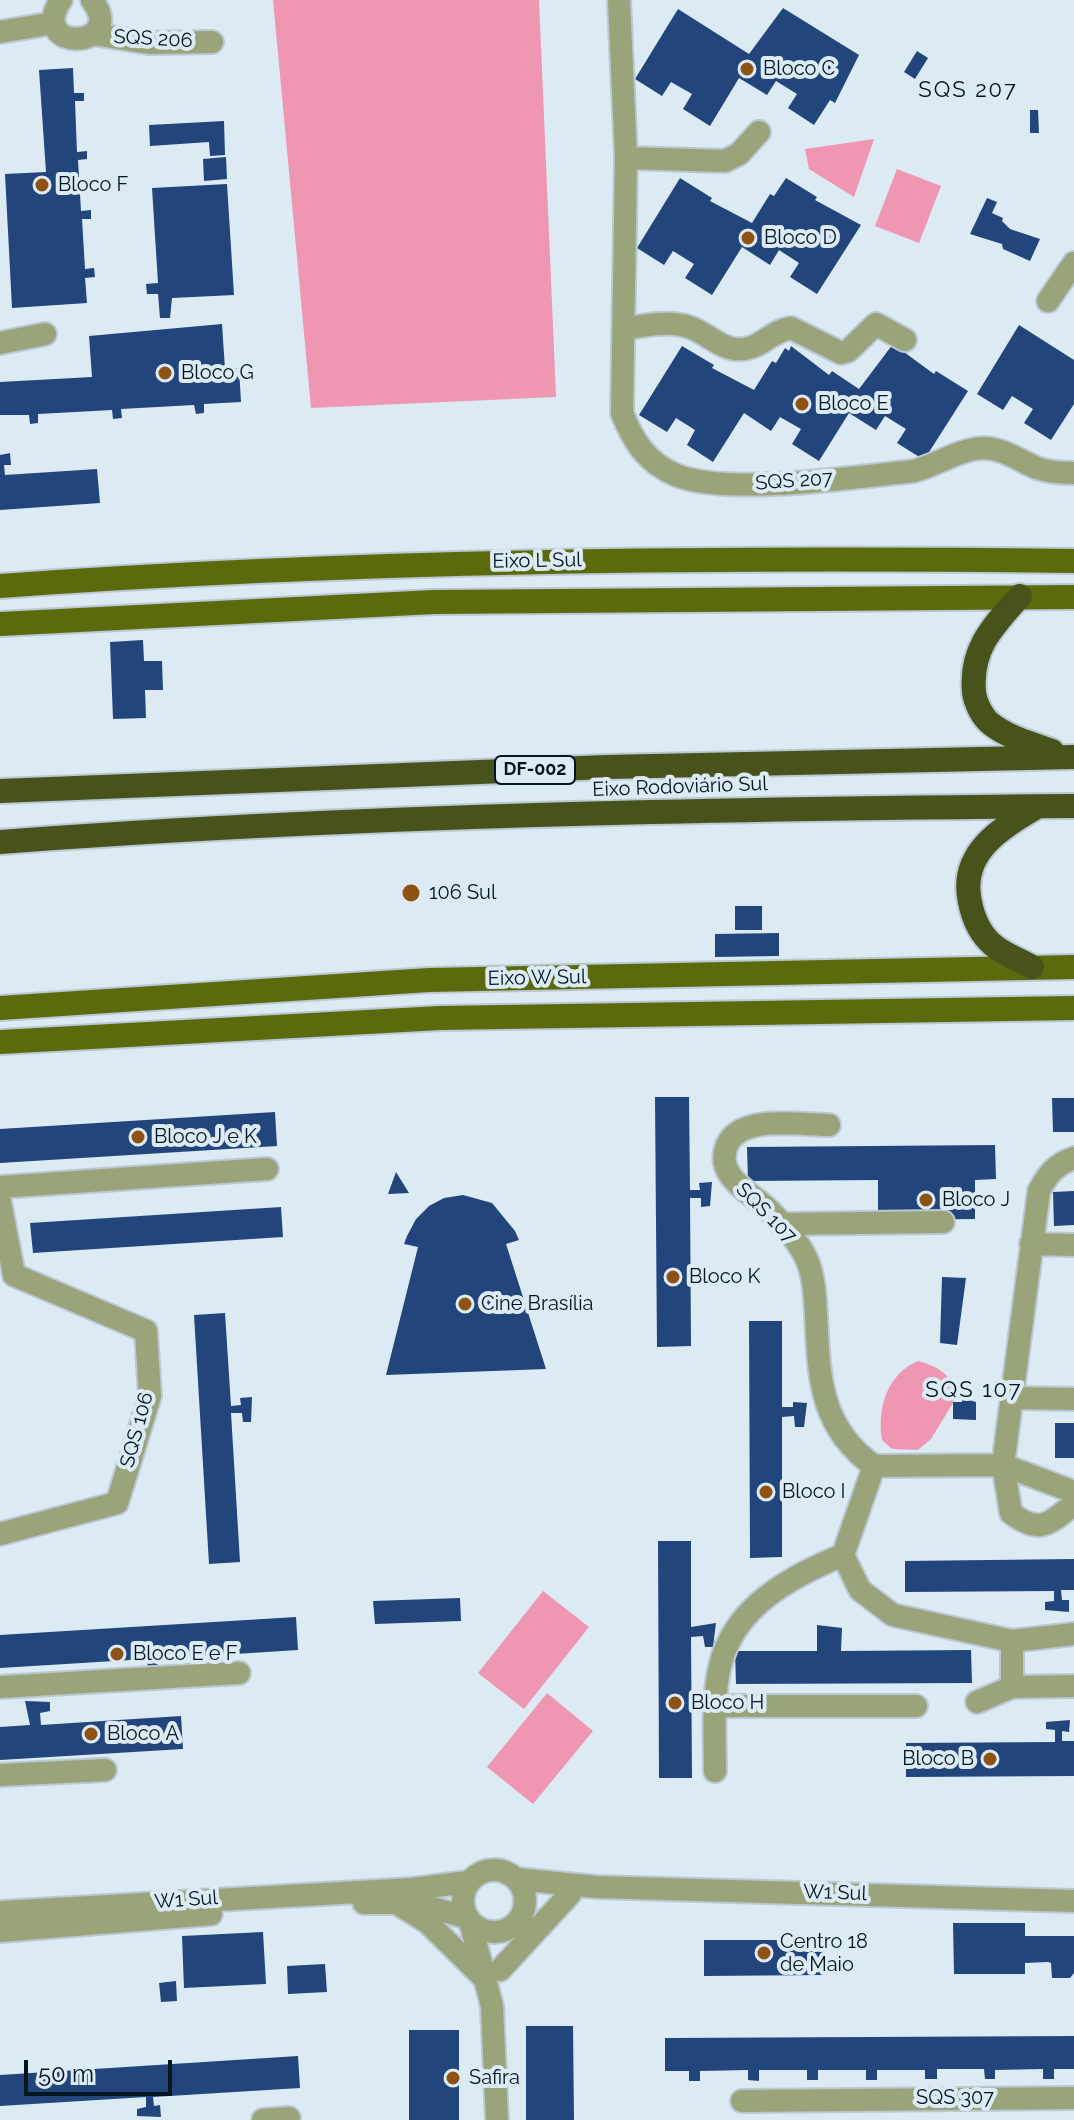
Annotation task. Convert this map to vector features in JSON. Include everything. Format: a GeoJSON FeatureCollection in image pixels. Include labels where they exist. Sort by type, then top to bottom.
{"type":"FeatureCollection","features":[{"type":"Feature","properties":{"kind":"highway"},"geometry":{"type":"LineString","coordinates":[[1020,596],[992,627],[977,651],[972,673],[975,699],[987,721],[1009,736],[1072,757]]}},
{"type":"Feature","properties":{"kind":"highway","name":"Eixo Rodoviário Sul"},"geometry":{"type":"LineString","coordinates":[[0,791],[606,767],[1072,757]]}},
{"type":"Feature","properties":{"kind":"highway"},"geometry":{"type":"LineString","coordinates":[[1032,967],[993,945],[974,919],[968,892],[969,868],[984,843],[1003,827],[1039,806]]}},
{"type":"Feature","properties":{"kind":"highway","name":"Eixo Rodoviário Sul"},"geometry":{"type":"LineString","coordinates":[[0,842],[249,824],[809,807],[1074,806]]}},
{"type":"Feature","properties":{"kind":"main road","name":"Eixo L Sul"},"geometry":{"type":"LineString","coordinates":[[0,586],[437,563],[712,558],[1074,561]]}},
{"type":"Feature","properties":{"kind":"main road","name":"Eixo L Sul"},"geometry":{"type":"LineString","coordinates":[[0,624],[434,602],[1074,597]]}},
{"type":"Feature","properties":{"kind":"main road","name":"Eixo W Sul"},"geometry":{"type":"LineString","coordinates":[[0,1008],[429,980],[1074,967]]}},
{"type":"Feature","properties":{"kind":"main road","name":"Eixo W Sul"},"geometry":{"type":"LineString","coordinates":[[0,1042],[440,1018],[1074,1008]]}},
{"type":"Feature","properties":{"kind":"street"},"geometry":{"type":"LineString","coordinates":[[0,32],[54,23],[54,10],[61,0]]}},
{"type":"Feature","properties":{"kind":"street","name":"SQS 206"},"geometry":{"type":"LineString","coordinates":[[54,23],[60,33],[70,40],[83,40],[93,34],[99,24],[100,11],[92,0]]}},
{"type":"Feature","properties":{"kind":"street","name":"SQS 207"},"geometry":{"type":"LineString","coordinates":[[619,0],[626,158],[626,329],[622,413],[633,441],[655,463],[678,476],[728,485],[914,471],[939,464],[959,453],[985,448],[1010,454],[1039,469],[1074,473]]}},
{"type":"Feature","properties":{"kind":"street","name":"SQS 206"},"geometry":{"type":"LineString","coordinates":[[93,34],[149,43],[212,42]]}},
{"type":"Feature","properties":{"kind":"street"},"geometry":{"type":"LineString","coordinates":[[626,158],[725,161],[739,154],[759,132]]}},
{"type":"Feature","properties":{"kind":"street"},"geometry":{"type":"LineString","coordinates":[[1048,301],[1074,263]]}},
{"type":"Feature","properties":{"kind":"street"},"geometry":{"type":"LineString","coordinates":[[626,329],[660,325],[688,327],[735,349],[758,348],[782,329],[791,328],[841,353],[848,351],[876,324],[905,340]]}},
{"type":"Feature","properties":{"kind":"street"},"geometry":{"type":"LineString","coordinates":[[0,343],[45,334]]}},
{"type":"Feature","properties":{"kind":"street","name":"SQS 107"},"geometry":{"type":"LineString","coordinates":[[829,1125],[746,1128],[733,1135],[726,1149],[724,1165],[733,1180],[781,1224],[808,1261],[815,1295],[819,1372],[826,1405],[839,1434],[874,1466]]}},
{"type":"Feature","properties":{"kind":"street"},"geometry":{"type":"LineString","coordinates":[[1074,1158],[1061,1162],[1047,1175],[1039,1191],[1003,1465],[1011,1513],[1028,1526],[1043,1526],[1074,1504]]}},
{"type":"Feature","properties":{"kind":"street"},"geometry":{"type":"LineString","coordinates":[[0,1187],[267,1169]]}},
{"type":"Feature","properties":{"kind":"street","name":"SQS 106"},"geometry":{"type":"LineString","coordinates":[[0,1202],[7,1282],[146,1331],[150,1396],[117,1503],[0,1534]]}},
{"type":"Feature","properties":{"kind":"street"},"geometry":{"type":"LineString","coordinates":[[781,1224],[943,1222]]}},
{"type":"Feature","properties":{"kind":"street"},"geometry":{"type":"LineString","coordinates":[[1031,1244],[1074,1245]]}},
{"type":"Feature","properties":{"kind":"street"},"geometry":{"type":"LineString","coordinates":[[1012,1398],[1074,1399]]}},
{"type":"Feature","properties":{"kind":"street"},"geometry":{"type":"LineString","coordinates":[[1074,1492],[1003,1465],[874,1466],[843,1555],[860,1590],[893,1615],[1012,1641],[1074,1634]]}},
{"type":"Feature","properties":{"kind":"street"},"geometry":{"type":"LineString","coordinates":[[715,1771],[715,1706],[720,1664],[744,1617],[794,1575],[843,1555]]}},
{"type":"Feature","properties":{"kind":"street"},"geometry":{"type":"LineString","coordinates":[[1012,1641],[1012,1687]]}},
{"type":"Feature","properties":{"kind":"street"},"geometry":{"type":"LineString","coordinates":[[0,1687],[239,1673]]}},
{"type":"Feature","properties":{"kind":"street"},"geometry":{"type":"LineString","coordinates":[[977,1702],[1012,1687],[1074,1686]]}},
{"type":"Feature","properties":{"kind":"street"},"geometry":{"type":"LineString","coordinates":[[715,1706],[916,1706]]}},
{"type":"Feature","properties":{"kind":"street"},"geometry":{"type":"LineString","coordinates":[[0,1775],[105,1770]]}},
{"type":"Feature","properties":{"kind":"street"},"geometry":{"type":"LineString","coordinates":[[492,1974],[520,1921],[527,1897],[517,1879],[488,1872],[468,1882],[461,1898],[492,1974],[497,2120]]}},
{"type":"Feature","properties":{"kind":"street","name":"W1 Sul"},"geometry":{"type":"LineString","coordinates":[[517,1879],[596,1887],[1074,1901]]}},
{"type":"Feature","properties":{"kind":"street","name":"W1 Sul"},"geometry":{"type":"LineString","coordinates":[[0,1912],[412,1889],[468,1882]]}},
{"type":"Feature","properties":{"kind":"street","name":"W1 Sul"},"geometry":{"type":"LineString","coordinates":[[520,1921],[570,1894],[596,1887]]}},
{"type":"Feature","properties":{"kind":"street"},"geometry":{"type":"LineString","coordinates":[[492,1974],[570,1894]]}},
{"type":"Feature","properties":{"kind":"street","name":"W1 Sul"},"geometry":{"type":"LineString","coordinates":[[0,1931],[349,1903],[415,1903],[468,1921]]}},
{"type":"Feature","properties":{"kind":"street"},"geometry":{"type":"LineString","coordinates":[[400,1905],[427,1922],[492,1974]]}},
{"type":"Feature","properties":{"kind":"street"},"geometry":{"type":"LineString","coordinates":[[468,1921],[490,1930],[520,1921]]}},
{"type":"Feature","properties":{"kind":"street","name":"SQS 307"},"geometry":{"type":"LineString","coordinates":[[742,2101],[836,2109],[1074,2098]]}},
{"type":"Feature","properties":{"kind":"street"},"geometry":{"type":"LineString","coordinates":[[263,2120],[289,2118]]}},
{"type":"Feature","properties":{"kind":"shaded area"},"geometry":{"type":"Polygon","coordinates":[[[273,0],[539,0],[556,397],[311,408],[273,0]]]}},
{"type":"Feature","properties":{"kind":"shaded area"},"geometry":{"type":"Polygon","coordinates":[[[874,139],[854,197],[809,169],[805,149],[874,139]]]}},
{"type":"Feature","properties":{"kind":"shaded area"},"geometry":{"type":"Polygon","coordinates":[[[897,169],[941,186],[919,243],[875,226],[897,169]]]}},
{"type":"Feature","properties":{"kind":"shaded area"},"geometry":{"type":"Polygon","coordinates":[[[918,1361],[944,1373],[952,1383],[956,1398],[931,1439],[918,1450],[892,1449],[882,1440],[881,1416],[886,1393],[899,1374],[918,1361]]]}},
{"type":"Feature","properties":{"kind":"shaded area"},"geometry":{"type":"Polygon","coordinates":[[[543,1591],[589,1627],[524,1709],[478,1673],[543,1591]]]}},
{"type":"Feature","properties":{"kind":"shaded area"},"geometry":{"type":"Polygon","coordinates":[[[547,1693],[593,1731],[533,1804],[487,1767],[547,1693]]]}},
{"type":"Feature","properties":{"kind":"building","name":"Bloco C"},"geometry":{"type":"Polygon","coordinates":[[[783,8],[859,55],[835,103],[830,100],[814,125],[788,108],[797,94],[776,81],[767,95],[739,78],[710,126],[683,109],[692,94],[671,82],[662,96],[635,79],[678,9],[749,54],[783,8]]]}},
{"type":"Feature","properties":{"kind":"building"},"geometry":{"type":"Polygon","coordinates":[[[917,51],[928,58],[915,79],[904,72],[917,51]]]}},
{"type":"Feature","properties":{"kind":"building","name":"Bloco F"},"geometry":{"type":"Polygon","coordinates":[[[73,68],[74,93],[84,93],[84,101],[75,101],[77,152],[87,151],[87,159],[78,160],[81,211],[91,210],[91,219],[82,219],[85,269],[94,268],[95,277],[85,278],[87,303],[12,308],[5,174],[46,172],[39,70],[73,68]]]}},
{"type":"Feature","properties":{"kind":"building"},"geometry":{"type":"Polygon","coordinates":[[[1030,110],[1038,110],[1039,133],[1030,133],[1030,110]]]}},
{"type":"Feature","properties":{"kind":"building"},"geometry":{"type":"Polygon","coordinates":[[[224,121],[225,155],[210,156],[209,142],[150,146],[149,125],[224,121]]]}},
{"type":"Feature","properties":{"kind":"building"},"geometry":{"type":"Polygon","coordinates":[[[226,157],[227,179],[204,181],[203,159],[226,157]]]}},
{"type":"Feature","properties":{"kind":"building","name":"Bloco D"},"geometry":{"type":"Polygon","coordinates":[[[680,178],[712,198],[710,201],[752,223],[770,194],[774,196],[786,178],[817,197],[815,200],[861,225],[817,294],[790,277],[799,263],[779,250],[770,265],[742,247],[712,295],[685,278],[694,264],[673,251],[664,265],[637,248],[680,178]]]}},
{"type":"Feature","properties":{"kind":"building"},"geometry":{"type":"Polygon","coordinates":[[[227,184],[234,295],[172,298],[170,318],[160,318],[158,294],[147,294],[146,284],[158,283],[152,188],[227,184]]]}},
{"type":"Feature","properties":{"kind":"building"},"geometry":{"type":"Polygon","coordinates":[[[987,198],[997,202],[992,213],[1003,218],[1002,221],[1010,229],[1040,239],[1030,261],[1003,249],[1002,244],[970,234],[987,198]]]}},
{"type":"Feature","properties":{"kind":"building","name":"Bloco G"},"geometry":{"type":"Polygon","coordinates":[[[222,324],[225,369],[239,368],[241,402],[204,404],[204,413],[196,414],[194,405],[121,409],[122,418],[113,419],[112,410],[38,414],[38,423],[30,424],[29,415],[0,415],[0,382],[92,377],[89,336],[222,324]]]}},
{"type":"Feature","properties":{"kind":"building"},"geometry":{"type":"Polygon","coordinates":[[[1019,325],[1074,360],[1074,404],[1051,440],[1024,423],[1033,409],[1012,396],[1003,410],[977,394],[1019,325]]]}},
{"type":"Feature","properties":{"kind":"building","name":"Bloco E"},"geometry":{"type":"Polygon","coordinates":[[[893,344],[934,374],[936,371],[968,391],[924,460],[897,443],[906,429],[885,416],[876,430],[849,413],[819,461],[792,444],[801,429],[780,417],[771,431],[744,413],[713,462],[687,445],[695,430],[676,418],[667,432],[639,415],[682,346],[714,365],[712,368],[754,390],[772,361],[776,363],[785,348],[789,351],[791,346],[829,375],[832,371],[859,389],[893,344]]]}},
{"type":"Feature","properties":{"kind":"building"},"geometry":{"type":"Polygon","coordinates":[[[10,453],[11,465],[4,465],[5,475],[97,469],[100,503],[0,510],[0,455],[10,453]]]}},
{"type":"Feature","properties":{"kind":"building"},"geometry":{"type":"Polygon","coordinates":[[[143,640],[144,661],[162,661],[163,690],[145,690],[146,718],[113,719],[110,642],[143,640]]]}},
{"type":"Feature","properties":{"kind":"building"},"geometry":{"type":"Polygon","coordinates":[[[735,906],[762,906],[762,930],[735,930],[735,906]]]}},
{"type":"Feature","properties":{"kind":"building"},"geometry":{"type":"Polygon","coordinates":[[[779,933],[779,956],[715,957],[715,934],[779,933]]]}},
{"type":"Feature","properties":{"kind":"building","name":"Bloco K"},"geometry":{"type":"Polygon","coordinates":[[[655,1097],[689,1097],[690,1190],[700,1190],[699,1183],[712,1182],[710,1206],[701,1207],[701,1198],[690,1198],[691,1346],[657,1347],[655,1097]]]}},
{"type":"Feature","properties":{"kind":"building"},"geometry":{"type":"Polygon","coordinates":[[[1052,1098],[1074,1098],[1074,1132],[1053,1132],[1052,1098]]]}},
{"type":"Feature","properties":{"kind":"building","name":"Bloco J e K"},"geometry":{"type":"Polygon","coordinates":[[[275,1112],[277,1146],[0,1163],[0,1129],[275,1112]]]}},
{"type":"Feature","properties":{"kind":"building","name":"Bloco J"},"geometry":{"type":"Polygon","coordinates":[[[995,1145],[996,1179],[975,1180],[975,1219],[878,1220],[878,1180],[748,1181],[747,1147],[995,1145]]]}},
{"type":"Feature","properties":{"kind":"building"},"geometry":{"type":"Polygon","coordinates":[[[396,1172],[409,1193],[388,1194],[396,1172]]]}},
{"type":"Feature","properties":{"kind":"building"},"geometry":{"type":"Polygon","coordinates":[[[1074,1191],[1074,1225],[1054,1226],[1053,1192],[1074,1191]]]}},
{"type":"Feature","properties":{"kind":"building","name":"Cine Brasília"},"geometry":{"type":"Polygon","coordinates":[[[463,1195],[492,1203],[515,1231],[519,1240],[506,1244],[546,1369],[386,1375],[418,1247],[404,1244],[407,1236],[416,1219],[429,1206],[444,1198],[463,1195]]]}},
{"type":"Feature","properties":{"kind":"building"},"geometry":{"type":"Polygon","coordinates":[[[281,1207],[283,1237],[33,1253],[30,1223],[281,1207]]]}},
{"type":"Feature","properties":{"kind":"building"},"geometry":{"type":"Polygon","coordinates":[[[942,1277],[966,1278],[957,1345],[940,1343],[942,1277]]]}},
{"type":"Feature","properties":{"kind":"building"},"geometry":{"type":"Polygon","coordinates":[[[225,1313],[231,1406],[241,1405],[240,1398],[252,1397],[251,1422],[243,1422],[242,1413],[231,1413],[240,1562],[209,1564],[194,1315],[225,1313]]]}},
{"type":"Feature","properties":{"kind":"building","name":"Bloco I"},"geometry":{"type":"Polygon","coordinates":[[[749,1321],[782,1321],[782,1407],[793,1407],[793,1402],[807,1403],[804,1427],[795,1427],[794,1416],[782,1417],[782,1557],[750,1558],[749,1321]]]}},
{"type":"Feature","properties":{"kind":"building"},"geometry":{"type":"Polygon","coordinates":[[[962,1398],[976,1402],[976,1420],[953,1419],[953,1402],[962,1402],[962,1398]]]}},
{"type":"Feature","properties":{"kind":"building"},"geometry":{"type":"Polygon","coordinates":[[[1055,1423],[1074,1423],[1074,1458],[1055,1458],[1055,1423]]]}},
{"type":"Feature","properties":{"kind":"building","name":"Bloco H"},"geometry":{"type":"Polygon","coordinates":[[[658,1541],[691,1541],[691,1627],[716,1623],[713,1647],[705,1647],[703,1636],[691,1637],[692,1778],[659,1778],[658,1541]]]}},
{"type":"Feature","properties":{"kind":"building"},"geometry":{"type":"Polygon","coordinates":[[[1074,1559],[1074,1590],[1061,1590],[1062,1600],[1069,1600],[1069,1612],[1045,1610],[1045,1602],[1054,1601],[1054,1591],[905,1592],[905,1561],[1074,1559]]]}},
{"type":"Feature","properties":{"kind":"building"},"geometry":{"type":"Polygon","coordinates":[[[460,1598],[461,1621],[375,1624],[373,1601],[460,1598]]]}},
{"type":"Feature","properties":{"kind":"building","name":"Bloco E e F"},"geometry":{"type":"Polygon","coordinates":[[[296,1617],[298,1650],[157,1659],[158,1671],[148,1670],[147,1659],[0,1668],[0,1635],[296,1617]]]}},
{"type":"Feature","properties":{"kind":"building"},"geometry":{"type":"Polygon","coordinates":[[[817,1625],[842,1628],[841,1651],[971,1650],[972,1683],[736,1684],[735,1651],[817,1651],[817,1625]]]}},
{"type":"Feature","properties":{"kind":"building","name":"Bloco A"},"geometry":{"type":"Polygon","coordinates":[[[25,1701],[50,1702],[50,1711],[40,1713],[41,1725],[181,1716],[183,1749],[0,1760],[0,1727],[30,1725],[25,1701]]]}},
{"type":"Feature","properties":{"kind":"building","name":"Bloco B"},"geometry":{"type":"Polygon","coordinates":[[[1070,1720],[1069,1732],[1062,1731],[1062,1741],[1074,1741],[1074,1776],[906,1777],[906,1743],[1055,1742],[1055,1730],[1046,1729],[1046,1722],[1070,1720]]]}},
{"type":"Feature","properties":{"kind":"building"},"geometry":{"type":"Polygon","coordinates":[[[953,1923],[1025,1923],[1025,1936],[1074,1936],[1074,1973],[1070,1978],[1052,1978],[1051,1963],[1048,1962],[1025,1963],[1025,1974],[954,1974],[953,1923]]]}},
{"type":"Feature","properties":{"kind":"building"},"geometry":{"type":"Polygon","coordinates":[[[263,1932],[266,1984],[184,1988],[182,1936],[263,1932]]]}},
{"type":"Feature","properties":{"kind":"building","name":"Centro 18 de Maio"},"geometry":{"type":"Polygon","coordinates":[[[704,1940],[778,1940],[778,1945],[824,1945],[825,1975],[704,1976],[704,1940]]]}},
{"type":"Feature","properties":{"kind":"building"},"geometry":{"type":"Polygon","coordinates":[[[325,1964],[327,1992],[288,1994],[287,1966],[325,1964]]]}},
{"type":"Feature","properties":{"kind":"building"},"geometry":{"type":"Polygon","coordinates":[[[176,1981],[177,2001],[161,2002],[159,1983],[176,1981]]]}},
{"type":"Feature","properties":{"kind":"building"},"geometry":{"type":"Polygon","coordinates":[[[526,2026],[573,2026],[574,2120],[526,2120],[526,2026]]]}},
{"type":"Feature","properties":{"kind":"building"},"geometry":{"type":"Polygon","coordinates":[[[409,2030],[459,2030],[459,2120],[409,2120],[409,2030]]]}},
{"type":"Feature","properties":{"kind":"building"},"geometry":{"type":"Polygon","coordinates":[[[1074,2036],[1074,2069],[1054,2069],[1054,2079],[1043,2079],[1043,2069],[995,2070],[995,2079],[985,2079],[984,2069],[937,2069],[937,2079],[925,2079],[925,2070],[877,2070],[877,2080],[866,2080],[866,2070],[818,2070],[818,2080],[807,2080],[807,2070],[759,2070],[759,2081],[748,2080],[748,2070],[700,2071],[700,2081],[689,2081],[689,2071],[665,2071],[665,2038],[1074,2036]]]}},
{"type":"Feature","properties":{"kind":"building"},"geometry":{"type":"Polygon","coordinates":[[[298,2056],[300,2088],[153,2097],[154,2106],[160,2105],[161,2117],[137,2116],[137,2109],[146,2107],[146,2097],[0,2106],[0,2075],[298,2056]]]}},
{"type":"Feature","properties":{"kind":"place","name":"Bloco C"},"geometry":{"type":"Point","coordinates":[747,69]}},
{"type":"Feature","properties":{"kind":"place","name":"Bloco F"},"geometry":{"type":"Point","coordinates":[42,185]}},
{"type":"Feature","properties":{"kind":"place","name":"Bloco D"},"geometry":{"type":"Point","coordinates":[748,238]}},
{"type":"Feature","properties":{"kind":"place","name":"Bloco G"},"geometry":{"type":"Point","coordinates":[165,373]}},
{"type":"Feature","properties":{"kind":"place","name":"Bloco E"},"geometry":{"type":"Point","coordinates":[802,404]}},
{"type":"Feature","properties":{"kind":"place","name":"106 Sul"},"geometry":{"type":"Point","coordinates":[411,893]}},
{"type":"Feature","properties":{"kind":"place","name":"Bloco J e K"},"geometry":{"type":"Point","coordinates":[138,1137]}},
{"type":"Feature","properties":{"kind":"place","name":"Bloco J"},"geometry":{"type":"Point","coordinates":[926,1200]}},
{"type":"Feature","properties":{"kind":"place","name":"Bloco K"},"geometry":{"type":"Point","coordinates":[673,1277]}},
{"type":"Feature","properties":{"kind":"place","name":"Cine Brasília"},"geometry":{"type":"Point","coordinates":[465,1304]}},
{"type":"Feature","properties":{"kind":"place","name":"Bloco I"},"geometry":{"type":"Point","coordinates":[766,1492]}},
{"type":"Feature","properties":{"kind":"place","name":"Bloco E e F"},"geometry":{"type":"Point","coordinates":[117,1654]}},
{"type":"Feature","properties":{"kind":"place","name":"Bloco H"},"geometry":{"type":"Point","coordinates":[675,1703]}},
{"type":"Feature","properties":{"kind":"place","name":"Bloco A"},"geometry":{"type":"Point","coordinates":[91,1734]}},
{"type":"Feature","properties":{"kind":"place","name":"Bloco B"},"geometry":{"type":"Point","coordinates":[990,1759]}},
{"type":"Feature","properties":{"kind":"place","name":"Centro 18 de Maio"},"geometry":{"type":"Point","coordinates":[764,1953]}},
{"type":"Feature","properties":{"kind":"place","name":"Safira"},"geometry":{"type":"Point","coordinates":[453,2078]}},
{"type":"Feature","properties":{"kind":"district","name":"SQS 207"},"geometry":{"type":"Point","coordinates":[968,90]}},
{"type":"Feature","properties":{"kind":"district","name":"SQS 107"},"geometry":{"type":"Point","coordinates":[974,1390]}}]}
